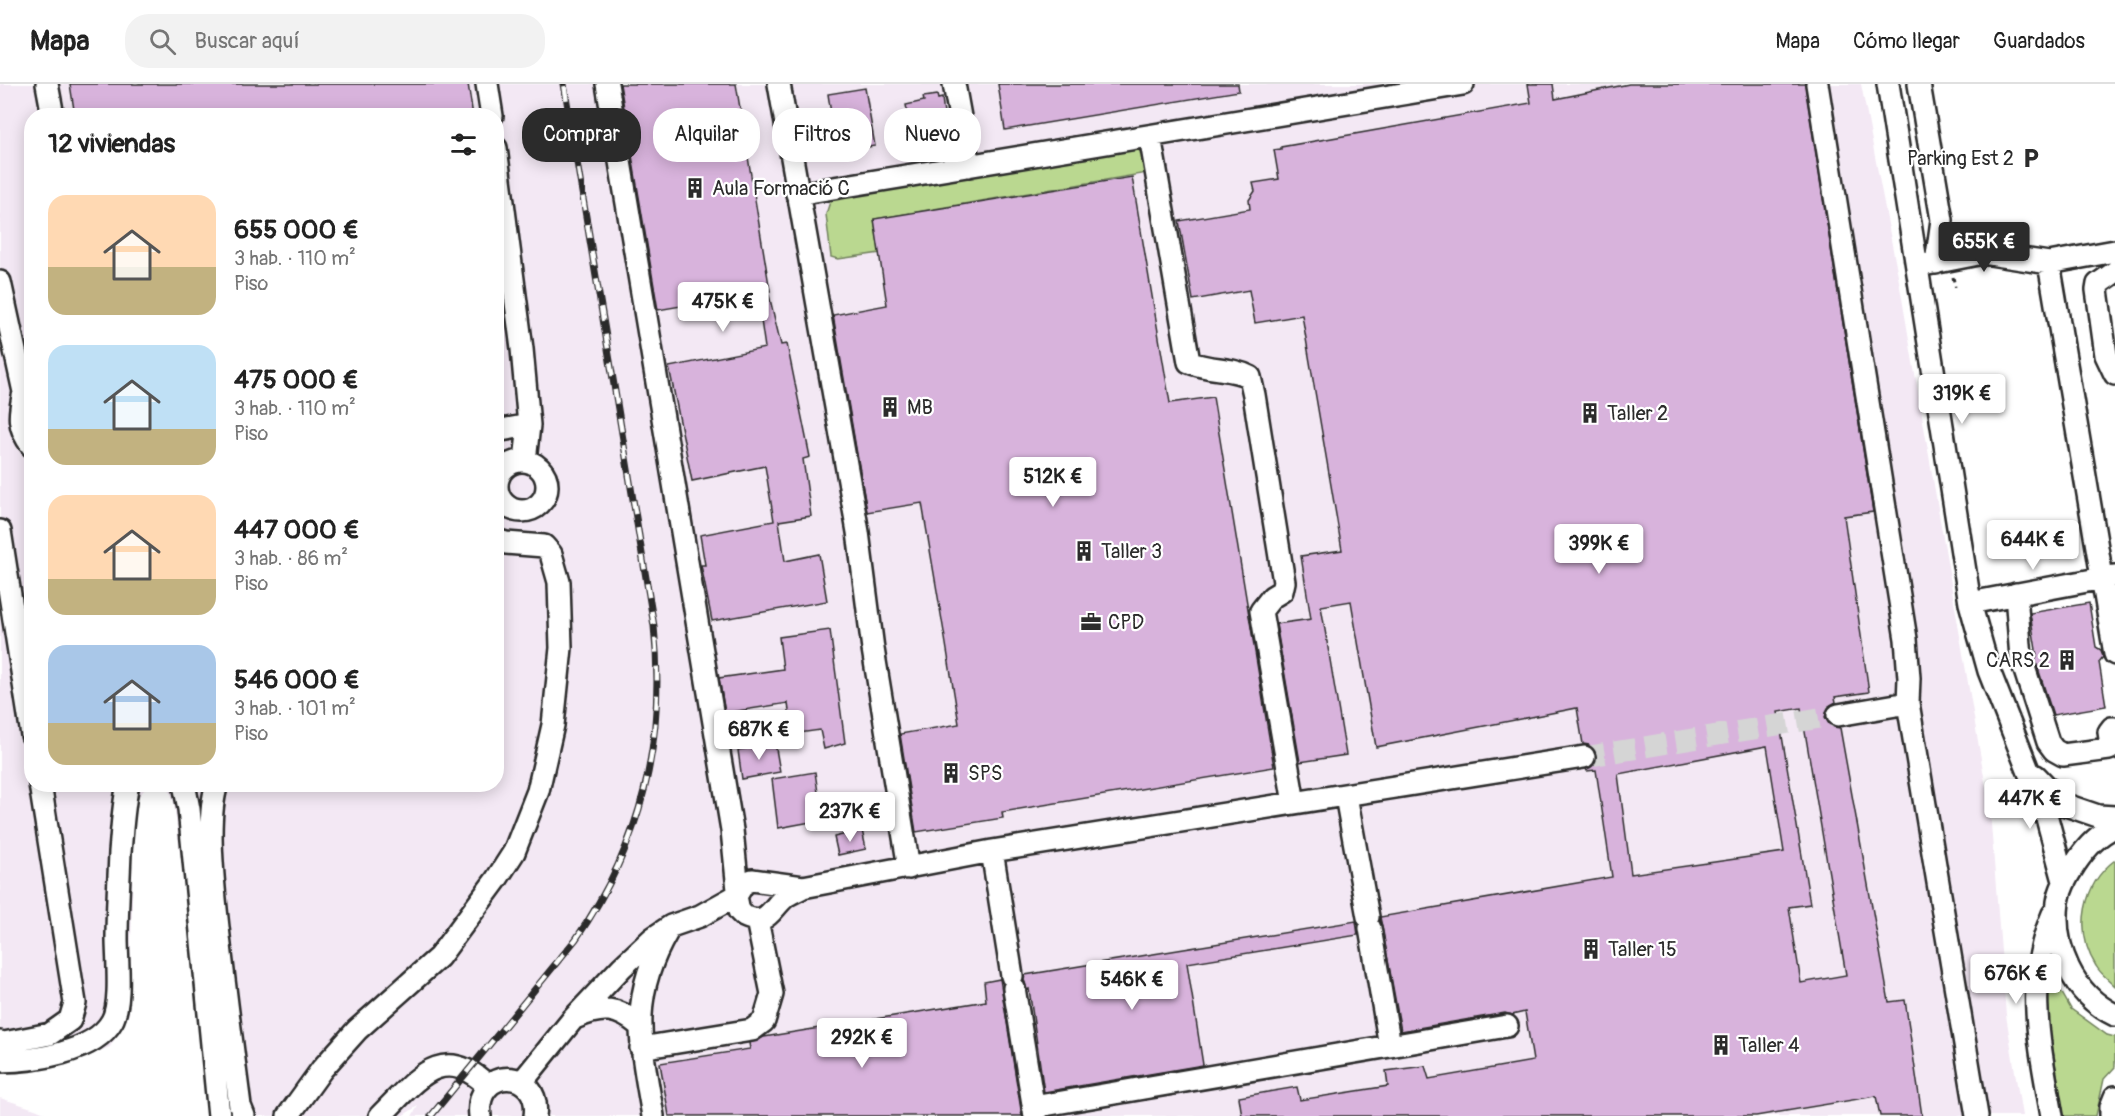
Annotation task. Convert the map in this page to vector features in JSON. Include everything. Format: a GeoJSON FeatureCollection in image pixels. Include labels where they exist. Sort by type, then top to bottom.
{"type":"FeatureCollection","features":[{"type":"Feature","properties":{"kind":"street"},"geometry":{"type":"LineString","coordinates":[[47,84],[52,108]]}},
{"type":"Feature","properties":{"kind":"street"},"geometry":{"type":"LineString","coordinates":[[487,84],[491,108]]}},
{"type":"Feature","properties":{"kind":"street"},"geometry":{"type":"LineString","coordinates":[[607,84],[736,854],[749,897],[772,994],[764,1021],[752,1030],[641,1048]]}},
{"type":"Feature","properties":{"kind":"street"},"geometry":{"type":"LineString","coordinates":[[779,84],[858,532],[873,649],[909,868]]}},
{"type":"Feature","properties":{"kind":"street"},"geometry":{"type":"LineString","coordinates":[[954,84],[969,166]]}},
{"type":"Feature","properties":{"kind":"street"},"geometry":{"type":"LineString","coordinates":[[797,194],[1463,84]]}},
{"type":"Feature","properties":{"kind":"street"},"geometry":{"type":"LineString","coordinates":[[1817,84],[1906,639],[1908,703],[1977,1116]]}},
{"type":"Feature","properties":{"kind":"street"},"geometry":{"type":"LineString","coordinates":[[1888,84],[1927,264],[1970,603],[1989,671],[2047,818],[2064,881]]}},
{"type":"Feature","properties":{"kind":"street"},"geometry":{"type":"LineString","coordinates":[[1920,84],[1942,220],[1927,264]]}},
{"type":"Feature","properties":{"kind":"street"},"geometry":{"type":"LineString","coordinates":[[1150,136],[1189,362],[1202,368],[1238,371],[1250,377],[1284,582],[1282,591],[1272,597],[1262,611],[1294,803]]}},
{"type":"Feature","properties":{"kind":"street"},"geometry":{"type":"LineString","coordinates":[[504,210],[522,349],[529,425],[525,461]]}},
{"type":"Feature","properties":{"kind":"street"},"geometry":{"type":"LineString","coordinates":[[1927,264],[1983,253],[2049,263],[2115,251]]}},
{"type":"Feature","properties":{"kind":"street"},"geometry":{"type":"LineString","coordinates":[[2049,263],[2109,577],[2115,654]]}},
{"type":"Feature","properties":{"kind":"street"},"geometry":{"type":"LineString","coordinates":[[2115,272],[2098,284],[2097,290],[2106,355],[2115,374]]}},
{"type":"Feature","properties":{"kind":"street"},"geometry":{"type":"LineString","coordinates":[[0,282],[24,382]]}},
{"type":"Feature","properties":{"kind":"street"},"geometry":{"type":"LineString","coordinates":[[24,404],[19,411],[24,436]]}},
{"type":"Feature","properties":{"kind":"street"},"geometry":{"type":"LineString","coordinates":[[504,430],[529,425]]}},
{"type":"Feature","properties":{"kind":"street"},"geometry":{"type":"LineString","coordinates":[[0,531],[24,684]]}},
{"type":"Feature","properties":{"kind":"street"},"geometry":{"type":"LineString","coordinates":[[288,1116],[322,1069],[357,1030],[438,957],[496,880],[514,852],[535,798],[553,725],[561,648],[559,582],[551,554],[544,546],[504,542]]}},
{"type":"Feature","properties":{"kind":"street"},"geometry":{"type":"LineString","coordinates":[[1970,603],[2109,577]]}},
{"type":"Feature","properties":{"kind":"street"},"geometry":{"type":"LineString","coordinates":[[2016,594],[2020,658],[2041,725],[2054,750],[2063,755],[2109,749],[2111,745],[2109,732],[2115,728]]}},
{"type":"Feature","properties":{"kind":"street"},"geometry":{"type":"LineString","coordinates":[[1838,715],[1908,703]]}},
{"type":"Feature","properties":{"kind":"street"},"geometry":{"type":"LineString","coordinates":[[522,1082],[573,1019],[639,950],[670,926],[749,897],[992,851],[1584,757]]}},
{"type":"Feature","properties":{"kind":"street"},"geometry":{"type":"LineString","coordinates":[[2029,769],[2063,804],[2098,816],[2115,817]]}},
{"type":"Feature","properties":{"kind":"street"},"geometry":{"type":"LineString","coordinates":[[0,1042],[50,1034],[70,1020],[75,1003],[41,792]]}},
{"type":"Feature","properties":{"kind":"street"},"geometry":{"type":"LineString","coordinates":[[0,1061],[22,1061],[69,1052],[102,1034],[113,1019],[116,1002],[122,792]]}},
{"type":"Feature","properties":{"kind":"street"},"geometry":{"type":"LineString","coordinates":[[188,792],[219,1116]]}},
{"type":"Feature","properties":{"kind":"street"},"geometry":{"type":"LineString","coordinates":[[216,792],[213,814],[212,870],[223,978],[240,1106],[244,1116]]}},
{"type":"Feature","properties":{"kind":"street"},"geometry":{"type":"LineString","coordinates":[[1346,796],[1390,1046]]}},
{"type":"Feature","properties":{"kind":"street"},"geometry":{"type":"LineString","coordinates":[[2052,1116],[2035,1004],[2038,959],[2064,881],[2085,849],[2115,827]]}},
{"type":"Feature","properties":{"kind":"street"},"geometry":{"type":"LineString","coordinates":[[992,851],[1034,1111],[1305,1050],[1390,1046],[1507,1026]]}},
{"type":"Feature","properties":{"kind":"street"},"geometry":{"type":"LineString","coordinates":[[749,897],[764,919],[787,896],[803,887]]}},
{"type":"Feature","properties":{"kind":"street"},"geometry":{"type":"LineString","coordinates":[[2058,902],[2058,941],[2068,970],[2087,995],[2115,1015]]}},
{"type":"Feature","properties":{"kind":"street"},"geometry":{"type":"LineString","coordinates":[[653,1116],[641,1048],[639,1024],[641,1000],[650,968],[670,926]]}},
{"type":"Feature","properties":{"kind":"street"},"geometry":{"type":"LineString","coordinates":[[573,1019],[586,1013],[608,1009],[619,1011],[639,1024]]}},
{"type":"Feature","properties":{"kind":"street"},"geometry":{"type":"LineString","coordinates":[[380,1116],[419,1078],[438,1066],[452,1064],[469,1070],[480,1106]]}},
{"type":"Feature","properties":{"kind":"street"},"geometry":{"type":"LineString","coordinates":[[480,1106],[495,1081],[504,1078],[522,1082],[530,1089],[537,1106],[535,1116]]}},
{"type":"Feature","properties":{"kind":"street"},"geometry":{"type":"LineString","coordinates":[[2111,1116],[2111,1107],[2115,1097]]}},
{"type":"Feature","properties":{"kind":"shaded area"},"geometry":{"type":"Polygon","coordinates":[[[0,84],[1861,84],[1899,281],[1990,811],[2006,1015],[2022,1116],[412,1116],[418,1106],[402,1116],[208,1116],[197,993],[174,803],[170,792],[504,792],[504,108],[24,108],[24,792],[142,792],[133,804],[129,1014],[110,1047],[72,1062],[16,1072],[0,1068],[0,84]]]}},
{"type":"Feature","properties":{"kind":"shaded area"},"geometry":{"type":"Polygon","coordinates":[[[0,1098],[35,1109],[52,1116],[0,1116],[0,1098]]]}},
{"type":"Feature","properties":{"kind":"green space"},"geometry":{"type":"Polygon","coordinates":[[[1133,145],[1144,155],[1147,173],[874,219],[880,253],[838,259],[831,257],[826,214],[831,199],[1133,145]]]}},
{"type":"Feature","properties":{"kind":"green space"},"geometry":{"type":"Polygon","coordinates":[[[2115,860],[2115,986],[2098,969],[2089,952],[2084,923],[2085,909],[2095,882],[2115,860]]]}},
{"type":"Feature","properties":{"kind":"green space"},"geometry":{"type":"Polygon","coordinates":[[[2049,970],[2071,1009],[2107,1035],[2115,1037],[2115,1067],[2104,1079],[2096,1116],[2064,1116],[2047,1015],[2049,970]]]}},
{"type":"Feature","properties":{"kind":"building"},"geometry":{"type":"Polygon","coordinates":[[[70,84],[468,84],[472,108],[74,108],[70,84]]]}},
{"type":"Feature","properties":{"kind":"building"},"geometry":{"type":"Polygon","coordinates":[[[620,84],[736,84],[740,108],[653,108],[653,162],[749,162],[770,291],[768,291],[781,345],[787,344],[810,457],[803,459],[811,516],[779,521],[785,561],[819,554],[827,601],[712,621],[701,565],[705,565],[700,535],[774,521],[765,466],[692,481],[669,367],[765,348],[757,293],[658,310],[633,162],[641,162],[641,108],[624,108],[620,84]]]}},
{"type":"Feature","properties":{"kind":"building"},"geometry":{"type":"Polygon","coordinates":[[[998,84],[1238,84],[1239,91],[1005,130],[998,84]]]}},
{"type":"Feature","properties":{"kind":"building","name":"Taller 2"},"geometry":{"type":"Polygon","coordinates":[[[1528,84],[1553,84],[1555,99],[1629,84],[1805,84],[1873,512],[1844,516],[1869,692],[1835,697],[1836,702],[1829,706],[1825,717],[1829,724],[1840,728],[1889,1002],[1905,1000],[1922,1116],[1880,1116],[1876,1096],[1756,1116],[1242,1116],[1239,1097],[1297,1087],[1300,1100],[1388,1086],[1386,1071],[1425,1066],[1429,1079],[1533,1061],[1525,1012],[1512,1015],[1505,1013],[1401,1031],[1380,917],[1612,877],[1596,770],[1587,771],[1586,769],[1596,762],[1596,754],[1589,745],[1583,744],[1577,708],[1376,747],[1351,601],[1321,606],[1346,755],[1300,762],[1276,624],[1311,619],[1301,556],[1342,550],[1302,315],[1255,323],[1249,290],[1193,300],[1179,221],[1250,209],[1249,200],[1255,191],[1253,183],[1279,179],[1274,150],[1281,149],[1281,147],[1531,103],[1528,84]],[[1801,708],[1778,712],[1810,904],[1789,907],[1801,983],[1846,975],[1801,708]],[[1767,746],[1618,774],[1631,874],[1784,852],[1767,746]]]}},
{"type":"Feature","properties":{"kind":"building"},"geometry":{"type":"Polygon","coordinates":[[[865,88],[868,108],[830,108],[828,94],[865,88]]]}},
{"type":"Feature","properties":{"kind":"building"},"geometry":{"type":"Polygon","coordinates":[[[937,95],[938,99],[942,98],[943,108],[907,108],[906,105],[924,101],[923,97],[937,95]]]}},
{"type":"Feature","properties":{"kind":"building"},"geometry":{"type":"Polygon","coordinates":[[[872,129],[875,146],[872,146],[872,129]]]}},
{"type":"Feature","properties":{"kind":"building","name":"Taller 3"},"geometry":{"type":"Polygon","coordinates":[[[1132,177],[1170,403],[1213,397],[1274,767],[1002,812],[1003,818],[916,832],[900,734],[959,724],[922,503],[867,512],[833,315],[887,305],[874,219],[1132,177]]]}},
{"type":"Feature","properties":{"kind":"building","name":"CARS 2"},"geometry":{"type":"Polygon","coordinates":[[[2089,603],[2096,647],[2101,650],[2103,657],[2099,662],[2106,706],[2053,715],[2035,659],[2037,656],[2030,613],[2089,603]]]}},
{"type":"Feature","properties":{"kind":"building"},"geometry":{"type":"Polygon","coordinates":[[[830,630],[845,743],[824,749],[820,730],[792,734],[788,703],[725,713],[719,678],[783,669],[779,637],[830,630]]]}},
{"type":"Feature","properties":{"kind":"building"},"geometry":{"type":"Polygon","coordinates":[[[775,743],[780,772],[742,779],[738,750],[775,743]]]}},
{"type":"Feature","properties":{"kind":"building"},"geometry":{"type":"Polygon","coordinates":[[[815,772],[822,820],[778,828],[772,779],[815,772]]]}},
{"type":"Feature","properties":{"kind":"building"},"geometry":{"type":"Polygon","coordinates":[[[862,830],[866,849],[838,855],[834,837],[862,830]]]}},
{"type":"Feature","properties":{"kind":"building"},"geometry":{"type":"Polygon","coordinates":[[[1356,921],[1358,935],[1187,963],[1203,1065],[1044,1092],[1025,975],[1356,921]]]}},
{"type":"Feature","properties":{"kind":"building"},"geometry":{"type":"Polygon","coordinates":[[[1000,979],[1022,1116],[669,1116],[660,1063],[750,1049],[749,1043],[764,1037],[986,1001],[984,982],[1000,979]]]}},
{"type":"Feature","properties":{"kind":"tunnel"},"geometry":{"type":"LineString","coordinates":[[1584,757],[1838,715]]}},
{"type":"Feature","properties":{"kind":"railway"},"geometry":{"type":"LineString","coordinates":[[431,1116],[576,939],[599,903],[618,866],[633,828],[652,750],[657,669],[654,626],[564,84]]}},
{"type":"Feature","properties":{"kind":"place","name":"Parking Est 2"},"geometry":{"type":"Point","coordinates":[2031,158]}},
{"type":"Feature","properties":{"kind":"place","name":"Aula Formació C"},"geometry":{"type":"Point","coordinates":[695,188]}},
{"type":"Feature","properties":{"kind":"place","name":"MB"},"geometry":{"type":"Point","coordinates":[890,407]}},
{"type":"Feature","properties":{"kind":"place","name":"Taller 2"},"geometry":{"type":"Point","coordinates":[1590,413]}},
{"type":"Feature","properties":{"kind":"place","name":"Taller 3"},"geometry":{"type":"Point","coordinates":[1084,551]}},
{"type":"Feature","properties":{"kind":"place","name":"CPD"},"geometry":{"type":"Point","coordinates":[1091,622]}},
{"type":"Feature","properties":{"kind":"place","name":"CARS 2"},"geometry":{"type":"Point","coordinates":[2067,660]}},
{"type":"Feature","properties":{"kind":"place","name":"SPS"},"geometry":{"type":"Point","coordinates":[951,773]}},
{"type":"Feature","properties":{"kind":"place","name":"Taller 15"},"geometry":{"type":"Point","coordinates":[1591,949]}},
{"type":"Feature","properties":{"kind":"place","name":"Taller 4"},"geometry":{"type":"Point","coordinates":[1721,1045]}}]}
